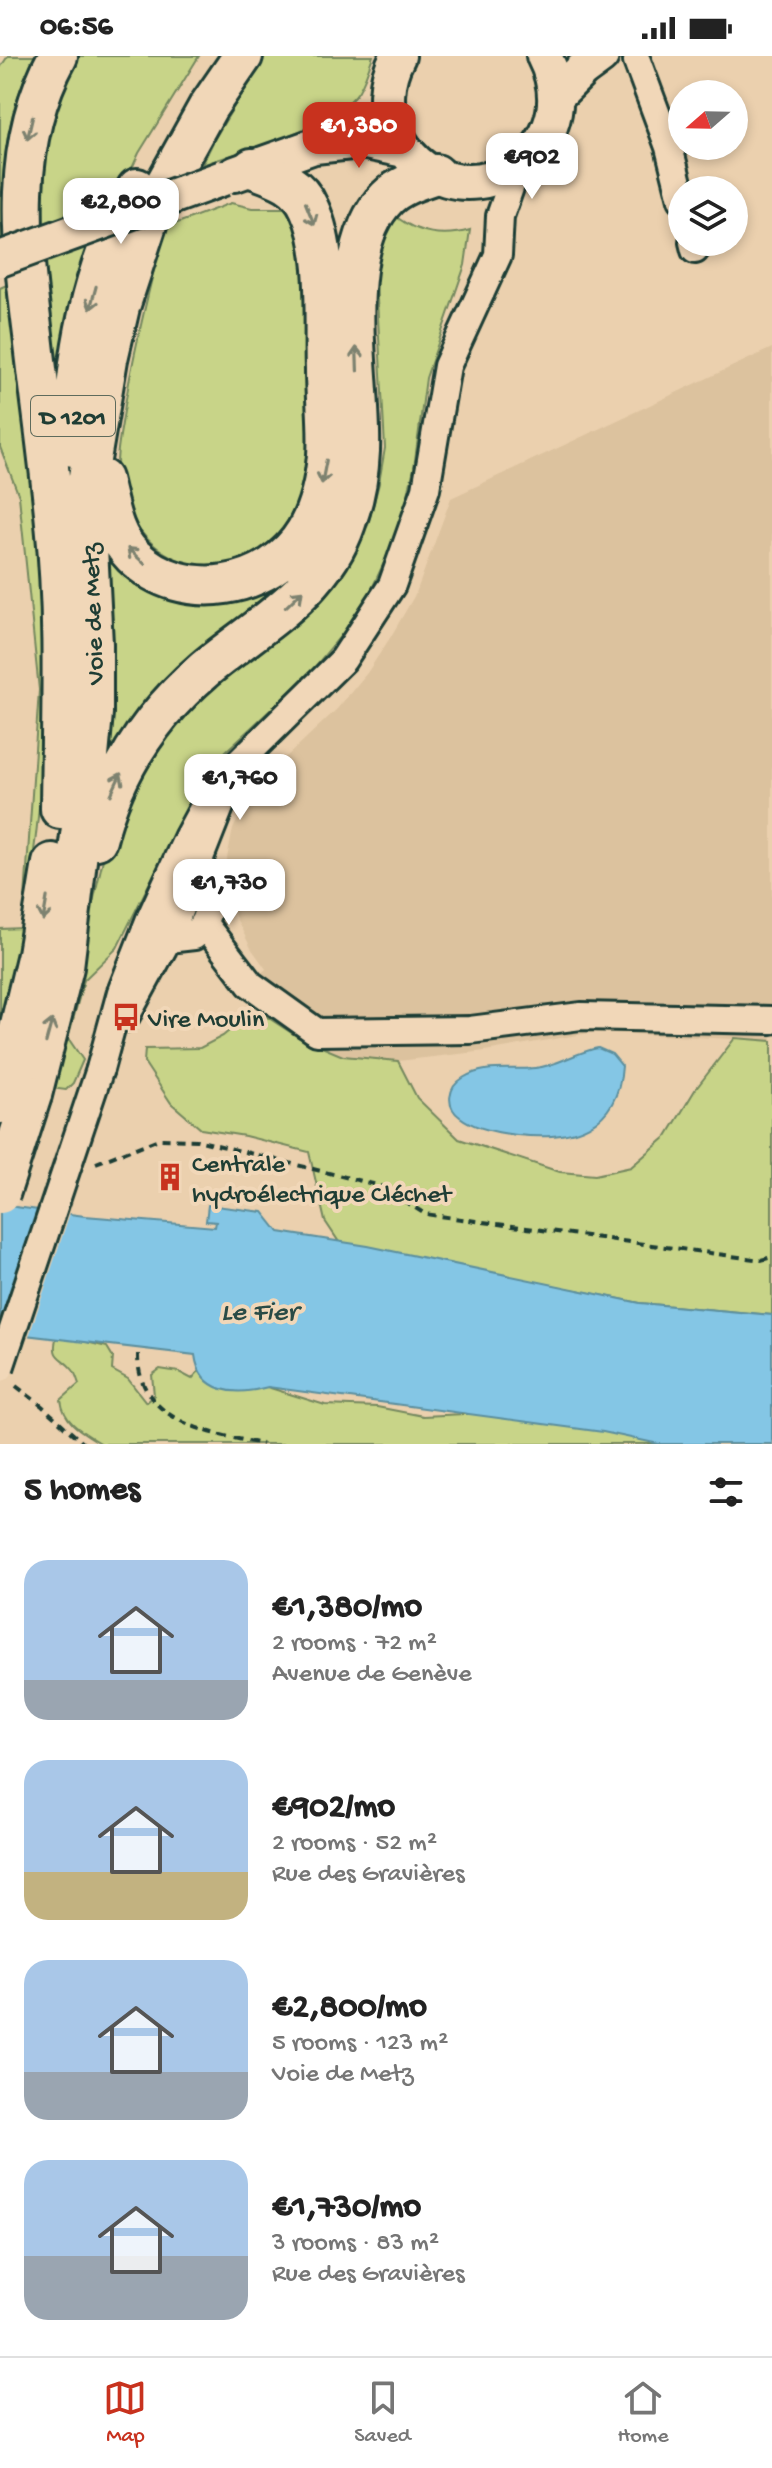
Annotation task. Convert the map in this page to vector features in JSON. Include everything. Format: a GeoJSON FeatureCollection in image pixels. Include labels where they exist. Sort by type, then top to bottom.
{"type":"FeatureCollection","features":[{"type":"Feature","properties":{"kind":"highway"},"geometry":{"type":"LineString","coordinates":[[58,56],[37,100],[31,123],[21,209],[28,301],[56,524],[61,629],[60,809]]}},
{"type":"Feature","properties":{"kind":"highway","name":"Voie de Metz"},"geometry":{"type":"LineString","coordinates":[[0,1194],[12,1097],[74,719],[71,504],[73,413],[80,352],[103,263],[127,204],[218,56]]}},
{"type":"Feature","properties":{"kind":"highway","name":"Voie de Metz"},"geometry":{"type":"LineString","coordinates":[[12,1097],[64,967],[93,713],[88,477],[120,307],[153,206],[208,107],[243,56]]}},
{"type":"Feature","properties":{"kind":"highway"},"geometry":{"type":"LineString","coordinates":[[104,385],[101,476],[116,534],[133,556],[162,577],[188,585],[221,586],[256,576],[286,555],[305,532],[318,503],[327,456],[319,239],[310,209],[297,188],[279,178],[237,173]]}},
{"type":"Feature","properties":{"kind":"highway"},"geometry":{"type":"LineString","coordinates":[[64,967],[103,814],[138,741],[166,706],[206,668],[290,603],[314,579],[340,542],[352,507],[360,453],[355,289],[357,260],[365,234],[387,197],[402,186],[451,178]]}},
{"type":"Feature","properties":{"kind":"main road"},"geometry":{"type":"LineString","coordinates":[[393,72],[390,120],[405,150],[416,161],[451,178],[493,179],[532,157],[551,125],[555,97],[553,77],[544,56]]}},
{"type":"Feature","properties":{"kind":"main road"},"geometry":{"type":"LineString","coordinates":[[555,97],[601,56]]}},
{"type":"Feature","properties":{"kind":"main road"},"geometry":{"type":"LineString","coordinates":[[0,259],[314,146],[365,114],[393,72]]}},
{"type":"Feature","properties":{"kind":"main road"},"geometry":{"type":"LineString","coordinates":[[314,146],[361,141],[405,150]]}},
{"type":"Feature","properties":{"kind":"street"},"geometry":{"type":"LineString","coordinates":[[637,61],[669,147],[676,176]]}},
{"type":"Feature","properties":{"kind":"street"},"geometry":{"type":"LineString","coordinates":[[6,1376],[102,1062],[159,930],[198,815],[215,786],[343,660],[392,585],[426,489],[447,366],[498,255],[500,216],[517,168]]}},
{"type":"Feature","properties":{"kind":"street"},"geometry":{"type":"LineString","coordinates":[[451,178],[500,216]]}},
{"type":"Feature","properties":{"kind":"street"},"geometry":{"type":"LineString","coordinates":[[159,930],[200,862],[238,766]]}},
{"type":"Feature","properties":{"kind":"street"},"geometry":{"type":"LineString","coordinates":[[159,930],[194,936],[204,924],[210,907],[209,890],[200,862]]}},
{"type":"Feature","properties":{"kind":"street"},"geometry":{"type":"LineString","coordinates":[[204,924],[250,984],[317,1032],[470,1030],[581,1016],[772,1020]]}},
{"type":"Feature","properties":{"kind":"path"},"geometry":{"type":"LineString","coordinates":[[94,1164],[159,1139],[197,1140],[381,1186],[425,1214],[761,1260],[772,1257]]}},
{"type":"Feature","properties":{"kind":"path"},"geometry":{"type":"LineString","coordinates":[[138,1354],[137,1365],[143,1380],[167,1413],[183,1424],[262,1444]]}},
{"type":"Feature","properties":{"kind":"path"},"geometry":{"type":"LineString","coordinates":[[6,1376],[84,1444]]}},
{"type":"Feature","properties":{"kind":"shaded area"},"geometry":{"type":"Polygon","coordinates":[[[772,348],[772,1041],[595,1032],[485,1051],[398,1061],[343,1056],[298,1037],[261,1013],[240,992],[266,969],[235,916],[227,858],[233,829],[250,795],[265,777],[337,709],[367,673],[416,593],[451,498],[772,348]]]}},
{"type":"Feature","properties":{"kind":"green space"},"geometry":{"type":"Polygon","coordinates":[[[8,56],[35,56],[11,122],[5,166],[6,236],[0,239],[0,68],[8,56]]]}},
{"type":"Feature","properties":{"kind":"green space"},"geometry":{"type":"Polygon","coordinates":[[[77,56],[199,56],[139,153],[121,192],[59,410],[34,209],[59,88],[77,56]]]}},
{"type":"Feature","properties":{"kind":"green space"},"geometry":{"type":"Polygon","coordinates":[[[264,56],[373,56],[358,92],[342,108],[283,138],[202,165],[215,138],[264,56]]]}},
{"type":"Feature","properties":{"kind":"green space"},"geometry":{"type":"Polygon","coordinates":[[[231,203],[252,208],[298,208],[309,283],[308,461],[297,503],[278,533],[254,554],[226,564],[198,565],[170,556],[147,538],[128,512],[118,477],[117,454],[132,369],[164,228],[231,203]]]}},
{"type":"Feature","properties":{"kind":"green space"},"geometry":{"type":"Polygon","coordinates":[[[394,215],[420,230],[439,234],[470,230],[465,265],[426,378],[414,468],[394,541],[362,610],[309,674],[203,776],[117,948],[84,980],[68,1038],[83,1060],[73,1083],[66,1090],[50,1088],[107,842],[133,762],[339,569],[368,525],[385,448],[376,281],[382,247],[394,215]]]}},
{"type":"Feature","properties":{"kind":"green space"},"geometry":{"type":"Polygon","coordinates":[[[11,283],[39,536],[46,688],[37,828],[23,926],[39,690],[19,496],[0,447],[0,288],[11,283]]]}},
{"type":"Feature","properties":{"kind":"green space"},"geometry":{"type":"Polygon","coordinates":[[[100,529],[140,583],[171,599],[209,603],[247,598],[280,584],[300,568],[108,762],[100,529]]]}},
{"type":"Feature","properties":{"kind":"green space"},"geometry":{"type":"Polygon","coordinates":[[[23,928],[16,968],[0,1060],[0,929],[23,928]]]}},
{"type":"Feature","properties":{"kind":"green space"},"geometry":{"type":"Polygon","coordinates":[[[261,1013],[298,1037],[343,1056],[398,1061],[417,1098],[459,1139],[560,1172],[595,1175],[631,1167],[667,1136],[695,1090],[735,1038],[772,1041],[772,1315],[640,1303],[339,1242],[325,1221],[309,1152],[201,1129],[171,1103],[144,1062],[145,1049],[200,1048],[223,1036],[242,1020],[261,1013]]]}},
{"type":"Feature","properties":{"kind":"green space"},"geometry":{"type":"Polygon","coordinates":[[[57,1335],[107,1347],[113,1357],[112,1370],[128,1379],[146,1402],[154,1395],[152,1375],[160,1369],[179,1372],[192,1379],[206,1368],[325,1405],[377,1407],[423,1416],[485,1413],[706,1444],[102,1444],[70,1421],[63,1408],[61,1400],[79,1384],[73,1370],[56,1353],[57,1335]]]}},
{"type":"Feature","properties":{"kind":"water"},"geometry":{"type":"Polygon","coordinates":[[[598,1048],[612,1054],[622,1066],[619,1087],[612,1104],[602,1117],[589,1126],[556,1136],[510,1134],[473,1125],[452,1108],[450,1097],[454,1086],[472,1074],[489,1069],[543,1067],[598,1048]]]}},
{"type":"Feature","properties":{"kind":"water","name":"Le Fier"},"geometry":{"type":"Polygon","coordinates":[[[0,1205],[215,1227],[216,1222],[206,1221],[208,1205],[263,1212],[279,1232],[368,1246],[640,1303],[772,1315],[772,1444],[659,1444],[603,1432],[268,1387],[232,1391],[212,1385],[204,1378],[195,1355],[0,1332],[0,1205]]]}},
{"type":"Feature","properties":{"kind":"pier"},"geometry":{"type":"Polygon","coordinates":[[[39,1206],[71,1210],[28,1339],[0,1336],[0,1324],[39,1206]]]}},
{"type":"Feature","properties":{"kind":"place","name":"Vire Moulin"},"geometry":{"type":"Point","coordinates":[126,1017]}},
{"type":"Feature","properties":{"kind":"place","name":"Centrale hydroélectrique Cléchet"},"geometry":{"type":"Point","coordinates":[170,1177]}}]}
